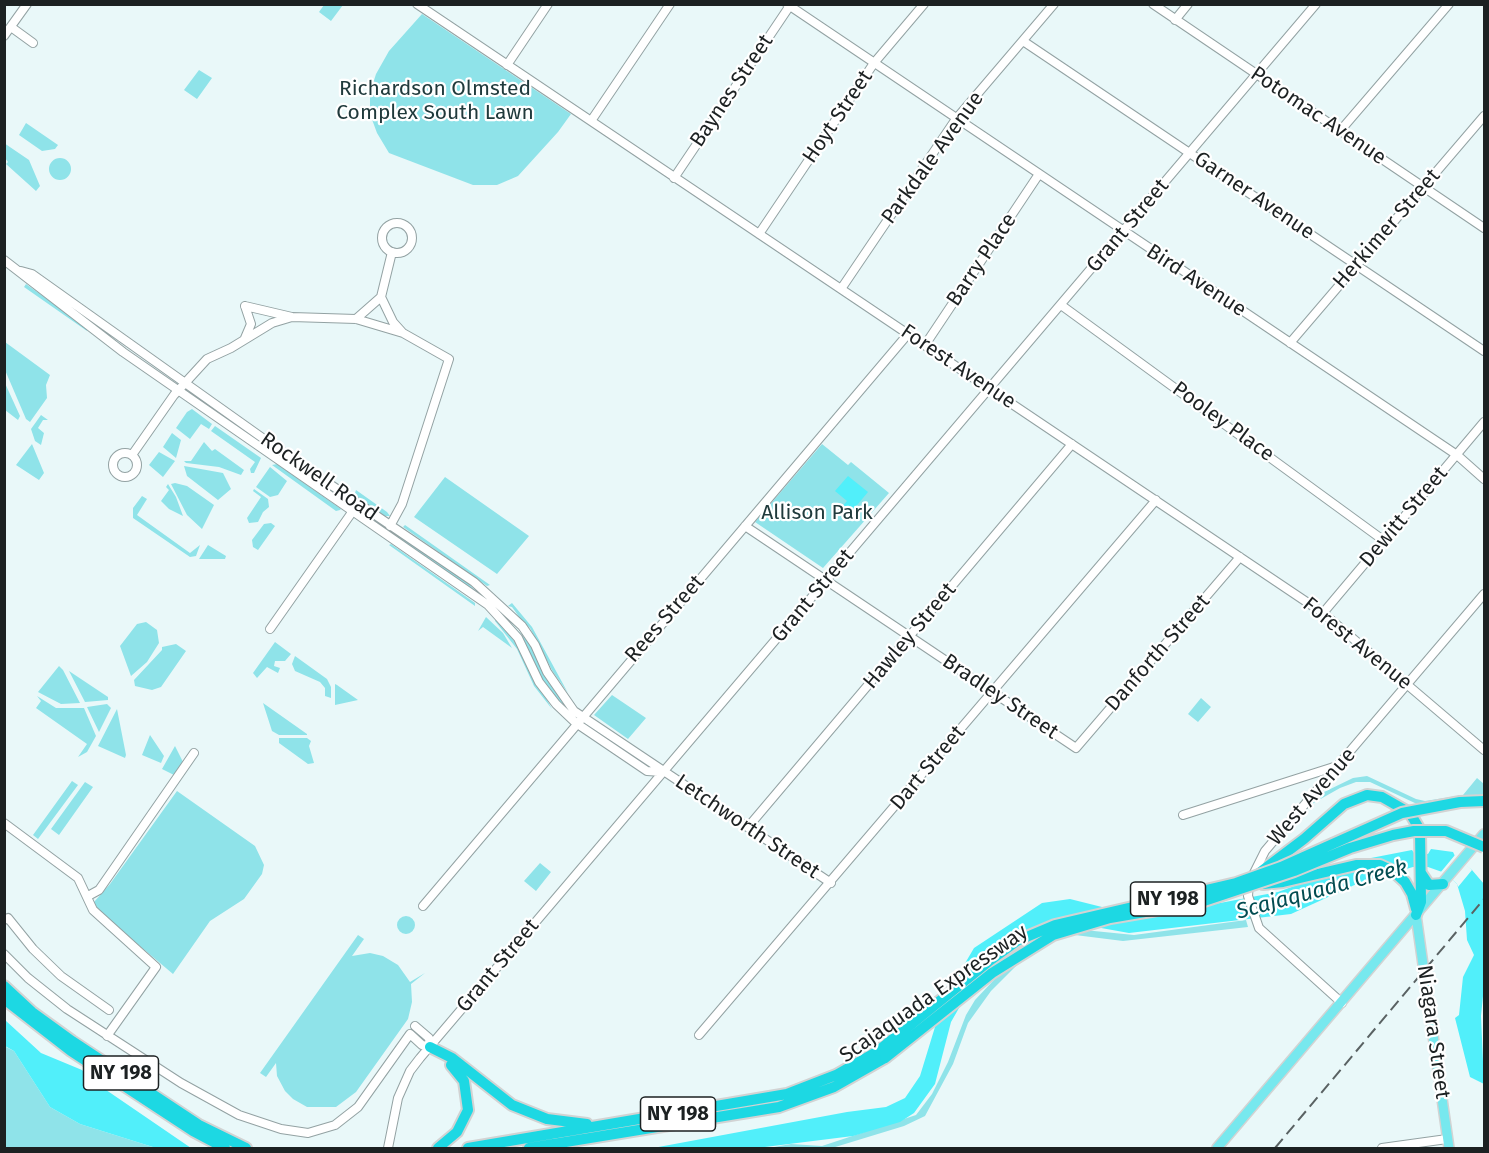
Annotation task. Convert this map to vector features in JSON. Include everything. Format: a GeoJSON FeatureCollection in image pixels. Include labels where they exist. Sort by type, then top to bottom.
{"type":"FeatureCollection","features":[{"type":"Feature","properties":{"kind":"highway"},"geometry":{"type":"LineString","coordinates":[[1253,881],[1353,799],[1367,795],[1382,797],[1401,806],[1415,818],[1421,837],[1421,902],[1416,915]]}},
{"type":"Feature","properties":{"kind":"highway","name":"Scajaquada Expressway"},"geometry":{"type":"LineString","coordinates":[[529,1149],[779,1107],[834,1087],[1019,953],[1053,935],[1110,918],[1198,903],[1253,881],[1402,813],[1460,802],[1485,801]]}},
{"type":"Feature","properties":{"kind":"highway","name":"Scajaquada Expressway"},"geometry":{"type":"LineString","coordinates":[[1253,881],[1375,839],[1432,831],[1446,831],[1462,837]]}},
{"type":"Feature","properties":{"kind":"highway"},"geometry":{"type":"LineString","coordinates":[[1462,837],[1485,847]]}},
{"type":"Feature","properties":{"kind":"highway"},"geometry":{"type":"LineString","coordinates":[[1462,837],[1485,853]]}},
{"type":"Feature","properties":{"kind":"highway"},"geometry":{"type":"LineString","coordinates":[[1253,881],[1283,882],[1363,864],[1380,866],[1400,876],[1412,894],[1416,915]]}},
{"type":"Feature","properties":{"kind":"highway"},"geometry":{"type":"LineString","coordinates":[[1421,870],[1429,885],[1446,881]]}},
{"type":"Feature","properties":{"kind":"highway","name":"NY 198"},"geometry":{"type":"LineString","coordinates":[[4,986],[32,1012],[72,1041],[199,1125],[246,1149]]}},
{"type":"Feature","properties":{"kind":"highway","name":"NY 198"},"geometry":{"type":"LineString","coordinates":[[4,999],[72,1051],[225,1149]]}},
{"type":"Feature","properties":{"kind":"highway"},"geometry":{"type":"LineString","coordinates":[[430,1047],[442,1051],[500,1098],[524,1112],[562,1122],[603,1125]]}},
{"type":"Feature","properties":{"kind":"highway"},"geometry":{"type":"LineString","coordinates":[[430,1047],[464,1081],[468,1103],[466,1118],[457,1132],[438,1149]]}},
{"type":"Feature","properties":{"kind":"highway","name":"Scajaquada Expressway"},"geometry":{"type":"LineString","coordinates":[[468,1149],[786,1094],[836,1075],[881,1054]]}},
{"type":"Feature","properties":{"kind":"highway"},"geometry":{"type":"LineString","coordinates":[[194,1131],[212,1149]]}},
{"type":"Feature","properties":{"kind":"main road"},"geometry":{"type":"LineString","coordinates":[[1217,1149],[1485,834]]}},
{"type":"Feature","properties":{"kind":"main road","name":"Niagara Street"},"geometry":{"type":"LineString","coordinates":[[1416,915],[1448,1144]]}},
{"type":"Feature","properties":{"kind":"street"},"geometry":{"type":"LineString","coordinates":[[4,36],[27,4]]}},
{"type":"Feature","properties":{"kind":"street"},"geometry":{"type":"LineString","coordinates":[[507,65],[548,4]]}},
{"type":"Feature","properties":{"kind":"street"},"geometry":{"type":"LineString","coordinates":[[591,121],[670,4]]}},
{"type":"Feature","properties":{"kind":"street","name":"Hoyt Street"},"geometry":{"type":"LineString","coordinates":[[759,234],[874,63],[924,4]]}},
{"type":"Feature","properties":{"kind":"street","name":"Parkdale Avenue"},"geometry":{"type":"LineString","coordinates":[[841,289],[956,118],[1054,4]]}},
{"type":"Feature","properties":{"kind":"street","name":"Potomac Avenue"},"geometry":{"type":"LineString","coordinates":[[1153,4],[1485,228]]}},
{"type":"Feature","properties":{"kind":"street"},"geometry":{"type":"LineString","coordinates":[[1175,20],[1188,4]]}},
{"type":"Feature","properties":{"kind":"street","name":"Grant Street"},"geometry":{"type":"LineString","coordinates":[[388,1149],[403,1086],[410,1071],[1316,4]]}},
{"type":"Feature","properties":{"kind":"street"},"geometry":{"type":"LineString","coordinates":[[1340,131],[1449,4]]}},
{"type":"Feature","properties":{"kind":"street","name":"Forest Avenue"},"geometry":{"type":"LineString","coordinates":[[419,5],[1323,613],[1485,750]]}},
{"type":"Feature","properties":{"kind":"street","name":"Bird Avenue"},"geometry":{"type":"LineString","coordinates":[[789,5],[1456,455],[1485,479]]}},
{"type":"Feature","properties":{"kind":"street","name":"Baynes Street"},"geometry":{"type":"LineString","coordinates":[[674,178],[789,5]]}},
{"type":"Feature","properties":{"kind":"street"},"geometry":{"type":"LineString","coordinates":[[11,27],[33,43]]}},
{"type":"Feature","properties":{"kind":"street","name":"Garner Avenue"},"geometry":{"type":"LineString","coordinates":[[1023,41],[1485,351]]}},
{"type":"Feature","properties":{"kind":"street","name":"Herkimer Street"},"geometry":{"type":"LineString","coordinates":[[1290,343],[1485,116]]}},
{"type":"Feature","properties":{"kind":"street","name":"Barry Place"},"geometry":{"type":"LineString","coordinates":[[925,345],[1039,174]]}},
{"type":"Feature","properties":{"kind":"street"},"geometry":{"type":"LineString","coordinates":[[356,319],[381,297],[392,252]]}},
{"type":"Feature","properties":{"kind":"street","name":"Rockwell Road"},"geometry":{"type":"LineString","coordinates":[[4,260],[21,271],[32,274],[494,598],[522,626],[535,645],[547,672],[579,720]]}},
{"type":"Feature","properties":{"kind":"street","name":"Rockwell Road"},"geometry":{"type":"LineString","coordinates":[[21,271],[27,280],[179,390],[489,605],[518,638],[539,682],[556,704],[579,720]]}},
{"type":"Feature","properties":{"kind":"street"},"geometry":{"type":"LineString","coordinates":[[381,297],[393,322],[403,333]]}},
{"type":"Feature","properties":{"kind":"street","name":"Pooley Place"},"geometry":{"type":"LineString","coordinates":[[1061,305],[1383,540]]}},
{"type":"Feature","properties":{"kind":"street"},"geometry":{"type":"LineString","coordinates":[[244,339],[251,324],[245,306],[292,317],[356,319],[403,333],[449,359],[402,504],[390,526]]}},
{"type":"Feature","properties":{"kind":"street"},"geometry":{"type":"LineString","coordinates":[[132,455],[179,390],[207,359],[272,323],[292,317]]}},
{"type":"Feature","properties":{"kind":"street","name":"Rees Street"},"geometry":{"type":"LineString","coordinates":[[423,906],[908,334]]}},
{"type":"Feature","properties":{"kind":"street","name":"Dewitt Street"},"geometry":{"type":"LineString","coordinates":[[1323,613],[1485,422]]}},
{"type":"Feature","properties":{"kind":"street","name":"Hawley Street"},"geometry":{"type":"LineString","coordinates":[[748,827],[1072,444]]}},
{"type":"Feature","properties":{"kind":"street","name":"Dart Street"},"geometry":{"type":"LineString","coordinates":[[699,1035],[1156,501]]}},
{"type":"Feature","properties":{"kind":"street"},"geometry":{"type":"LineString","coordinates":[[270,629],[358,504]]}},
{"type":"Feature","properties":{"kind":"street","name":"Bradley Street"},"geometry":{"type":"LineString","coordinates":[[745,525],[1076,748]]}},
{"type":"Feature","properties":{"kind":"street","name":"Danforth Street"},"geometry":{"type":"LineString","coordinates":[[1076,748],[1240,557]]}},
{"type":"Feature","properties":{"kind":"street","name":"West Avenue"},"geometry":{"type":"LineString","coordinates":[[1342,1003],[1270,941],[1253,918],[1248,896],[1249,883],[1265,851],[1485,594]]}},
{"type":"Feature","properties":{"kind":"street","name":"Letchworth Street"},"geometry":{"type":"LineString","coordinates":[[579,720],[663,772],[831,883]]}},
{"type":"Feature","properties":{"kind":"street"},"geometry":{"type":"LineString","coordinates":[[88,896],[99,890],[194,753]]}},
{"type":"Feature","properties":{"kind":"street"},"geometry":{"type":"LineString","coordinates":[[1183,815],[1338,766]]}},
{"type":"Feature","properties":{"kind":"street"},"geometry":{"type":"LineString","coordinates":[[4,823],[78,878],[93,910],[156,967],[108,1036]]}},
{"type":"Feature","properties":{"kind":"street"},"geometry":{"type":"LineString","coordinates":[[4,920],[8,918],[33,949],[61,976],[109,1010]]}},
{"type":"Feature","properties":{"kind":"street"},"geometry":{"type":"LineString","coordinates":[[4,954],[28,978],[108,1036],[182,1083],[239,1115],[281,1129],[308,1133],[334,1125],[349,1116],[410,1034],[423,1045],[430,1047],[429,1038],[415,1026]]}},
{"type":"Feature","properties":{"kind":"street"},"geometry":{"type":"LineString","coordinates":[[1382,1149],[1448,1144]]}},
{"type":"Feature","properties":{"kind":"green space"},"geometry":{"type":"Polygon","coordinates":[[[324,5],[343,5],[331,21],[319,12],[324,5]]]}},
{"type":"Feature","properties":{"kind":"green space","name":"Richardson Olmsted Complex South Lawn"},"geometry":{"type":"Polygon","coordinates":[[[422,14],[571,114],[558,132],[518,176],[497,185],[473,185],[389,153],[377,133],[370,114],[370,93],[376,74],[389,51],[422,14]]]}},
{"type":"Feature","properties":{"kind":"green space"},"geometry":{"type":"Polygon","coordinates":[[[199,70],[212,78],[197,99],[184,90],[199,70]]]}},
{"type":"Feature","properties":{"kind":"green space"},"geometry":{"type":"Polygon","coordinates":[[[26,123],[58,145],[55,149],[42,151],[19,135],[26,123]]]}},
{"type":"Feature","properties":{"kind":"green space"},"geometry":{"type":"Polygon","coordinates":[[[4,143],[29,160],[40,186],[36,191],[6,164],[8,162],[5,158],[4,143]]]}},
{"type":"Feature","properties":{"kind":"green space"},"geometry":{"type":"Polygon","coordinates":[[[60,158],[68,161],[71,169],[68,177],[60,180],[52,177],[49,169],[52,161],[60,158]]]}},
{"type":"Feature","properties":{"kind":"green space"},"geometry":{"type":"Polygon","coordinates":[[[26,284],[85,326],[87,331],[24,287],[26,284]]]}},
{"type":"Feature","properties":{"kind":"green space"},"geometry":{"type":"Polygon","coordinates":[[[5,342],[50,375],[46,385],[47,398],[30,422],[26,419],[5,370],[5,342]]]}},
{"type":"Feature","properties":{"kind":"green space"},"geometry":{"type":"Polygon","coordinates":[[[4,381],[20,416],[18,420],[5,410],[4,381]]]}},
{"type":"Feature","properties":{"kind":"green space"},"geometry":{"type":"Polygon","coordinates":[[[192,409],[212,424],[209,429],[201,424],[190,439],[176,428],[187,412],[192,409]]]}},
{"type":"Feature","properties":{"kind":"green space"},"geometry":{"type":"Polygon","coordinates":[[[41,415],[48,420],[43,420],[38,428],[44,433],[41,445],[35,441],[31,429],[41,415]]]}},
{"type":"Feature","properties":{"kind":"green space"},"geometry":{"type":"Polygon","coordinates":[[[215,426],[261,458],[254,473],[251,473],[250,469],[255,462],[211,431],[215,426]]]}},
{"type":"Feature","properties":{"kind":"green space"},"geometry":{"type":"Polygon","coordinates":[[[172,433],[181,440],[176,458],[163,447],[172,433]]]}},
{"type":"Feature","properties":{"kind":"green space"},"geometry":{"type":"Polygon","coordinates":[[[204,442],[212,451],[215,449],[244,470],[241,475],[219,467],[186,463],[184,461],[191,461],[204,442]]]}},
{"type":"Feature","properties":{"kind":"green space"},"geometry":{"type":"Polygon","coordinates":[[[32,444],[44,473],[39,480],[16,465],[32,444]]]}},
{"type":"Feature","properties":{"kind":"green space","name":"Allison Park"},"geometry":{"type":"Polygon","coordinates":[[[822,444],[848,465],[851,462],[889,493],[823,568],[755,522],[822,444]]]}},
{"type":"Feature","properties":{"kind":"green space"},"geometry":{"type":"Polygon","coordinates":[[[159,452],[175,461],[163,477],[149,465],[159,452]]]}},
{"type":"Feature","properties":{"kind":"green space"},"geometry":{"type":"Polygon","coordinates":[[[277,464],[341,509],[336,511],[272,465],[277,464]]]}},
{"type":"Feature","properties":{"kind":"green space"},"geometry":{"type":"Polygon","coordinates":[[[184,466],[223,473],[231,489],[218,500],[187,476],[184,466]]]}},
{"type":"Feature","properties":{"kind":"green space"},"geometry":{"type":"Polygon","coordinates":[[[270,467],[287,481],[278,495],[270,497],[256,487],[270,467]]]}},
{"type":"Feature","properties":{"kind":"green space"},"geometry":{"type":"Polygon","coordinates":[[[445,477],[529,536],[497,574],[414,517],[445,477]]]}},
{"type":"Feature","properties":{"kind":"green space"},"geometry":{"type":"Polygon","coordinates":[[[168,484],[183,516],[169,509],[161,501],[169,490],[166,487],[168,484]]]}},
{"type":"Feature","properties":{"kind":"green space"},"geometry":{"type":"Polygon","coordinates":[[[171,484],[187,486],[214,505],[202,529],[187,515],[171,484]]]}},
{"type":"Feature","properties":{"kind":"green space"},"geometry":{"type":"Polygon","coordinates":[[[254,489],[268,499],[269,507],[263,512],[258,522],[249,523],[247,518],[261,497],[253,491],[254,489]]]}},
{"type":"Feature","properties":{"kind":"green space"},"geometry":{"type":"Polygon","coordinates":[[[356,490],[390,516],[382,516],[354,496],[356,490]]]}},
{"type":"Feature","properties":{"kind":"green space"},"geometry":{"type":"Polygon","coordinates":[[[142,496],[147,499],[137,515],[190,553],[200,545],[196,556],[190,557],[133,518],[133,508],[142,496]]]}},
{"type":"Feature","properties":{"kind":"green space"},"geometry":{"type":"Polygon","coordinates":[[[271,523],[275,526],[258,550],[253,547],[252,540],[264,524],[271,523]]]}},
{"type":"Feature","properties":{"kind":"green space"},"geometry":{"type":"Polygon","coordinates":[[[405,525],[490,585],[487,586],[403,527],[405,525]]]}},
{"type":"Feature","properties":{"kind":"green space"},"geometry":{"type":"Polygon","coordinates":[[[398,534],[464,579],[481,596],[397,538],[398,534]]]}},
{"type":"Feature","properties":{"kind":"green space"},"geometry":{"type":"Polygon","coordinates":[[[391,544],[475,603],[475,606],[389,545],[391,544]]]}},
{"type":"Feature","properties":{"kind":"green space"},"geometry":{"type":"Polygon","coordinates":[[[208,545],[226,556],[225,559],[199,559],[208,545]]]}},
{"type":"Feature","properties":{"kind":"green space"},"geometry":{"type":"Polygon","coordinates":[[[512,603],[532,627],[568,693],[553,672],[530,628],[512,607],[508,606],[512,603]]]}},
{"type":"Feature","properties":{"kind":"green space"},"geometry":{"type":"Polygon","coordinates":[[[501,612],[530,644],[548,679],[571,715],[543,682],[521,637],[501,612]]]}},
{"type":"Feature","properties":{"kind":"green space"},"geometry":{"type":"Polygon","coordinates":[[[486,617],[503,633],[512,648],[483,627],[478,631],[486,617]]]}},
{"type":"Feature","properties":{"kind":"green space"},"geometry":{"type":"Polygon","coordinates":[[[496,619],[513,639],[552,709],[534,686],[517,649],[495,621],[496,619]]]}},
{"type":"Feature","properties":{"kind":"green space"},"geometry":{"type":"Polygon","coordinates":[[[146,622],[157,630],[159,643],[147,662],[131,676],[120,646],[137,624],[146,622]]]}},
{"type":"Feature","properties":{"kind":"green space"},"geometry":{"type":"Polygon","coordinates":[[[275,642],[291,654],[285,661],[275,661],[274,666],[280,668],[278,673],[267,667],[257,678],[253,673],[275,642]]]}},
{"type":"Feature","properties":{"kind":"green space"},"geometry":{"type":"Polygon","coordinates":[[[176,644],[186,651],[161,687],[152,690],[135,686],[134,680],[162,650],[162,647],[176,644]]]}},
{"type":"Feature","properties":{"kind":"green space"},"geometry":{"type":"Polygon","coordinates":[[[295,656],[327,679],[331,687],[331,698],[325,696],[325,688],[320,682],[295,671],[292,664],[295,656]]]}},
{"type":"Feature","properties":{"kind":"green space"},"geometry":{"type":"Polygon","coordinates":[[[59,666],[80,703],[61,704],[38,692],[59,666]]]}},
{"type":"Feature","properties":{"kind":"green space"},"geometry":{"type":"Polygon","coordinates":[[[69,671],[108,697],[108,700],[85,702],[69,671]]]}},
{"type":"Feature","properties":{"kind":"green space"},"geometry":{"type":"Polygon","coordinates":[[[335,684],[337,685],[358,700],[335,705],[335,684]]]}},
{"type":"Feature","properties":{"kind":"green space"},"geometry":{"type":"Polygon","coordinates":[[[612,695],[646,718],[628,739],[594,715],[612,695]]]}},
{"type":"Feature","properties":{"kind":"green space"},"geometry":{"type":"Polygon","coordinates":[[[37,696],[56,708],[84,708],[96,736],[87,752],[78,757],[87,744],[36,708],[41,701],[37,696]]]}},
{"type":"Feature","properties":{"kind":"green space"},"geometry":{"type":"Polygon","coordinates":[[[1201,698],[1211,707],[1198,722],[1188,714],[1201,698]]]}},
{"type":"Feature","properties":{"kind":"green space"},"geometry":{"type":"Polygon","coordinates":[[[263,703],[307,735],[279,735],[272,731],[263,703]]]}},
{"type":"Feature","properties":{"kind":"green space"},"geometry":{"type":"Polygon","coordinates":[[[107,704],[111,708],[99,732],[87,707],[107,704]]]}},
{"type":"Feature","properties":{"kind":"green space"},"geometry":{"type":"Polygon","coordinates":[[[117,709],[126,755],[125,758],[98,746],[117,709]]]}},
{"type":"Feature","properties":{"kind":"green space"},"geometry":{"type":"Polygon","coordinates":[[[150,735],[164,756],[161,763],[142,755],[150,735]]]}},
{"type":"Feature","properties":{"kind":"green space"},"geometry":{"type":"Polygon","coordinates":[[[279,738],[307,738],[311,741],[309,746],[314,763],[308,764],[279,743],[279,738]]]}},
{"type":"Feature","properties":{"kind":"green space"},"geometry":{"type":"Polygon","coordinates":[[[175,746],[183,762],[176,776],[162,769],[175,746]]]}},
{"type":"Feature","properties":{"kind":"green space"},"geometry":{"type":"Polygon","coordinates":[[[1367,776],[1425,801],[1463,795],[1477,778],[1484,784],[1484,797],[1417,804],[1370,782],[1356,782],[1310,805],[1320,794],[1353,778],[1367,776]]]}},
{"type":"Feature","properties":{"kind":"green space"},"geometry":{"type":"Polygon","coordinates":[[[72,781],[78,785],[38,839],[33,835],[72,781]]]}},
{"type":"Feature","properties":{"kind":"green space"},"geometry":{"type":"Polygon","coordinates":[[[85,782],[93,787],[59,835],[51,829],[85,782]]]}},
{"type":"Feature","properties":{"kind":"green space"},"geometry":{"type":"Polygon","coordinates":[[[177,791],[255,846],[264,865],[262,874],[244,899],[210,921],[173,974],[96,909],[94,902],[110,884],[177,791]]]}},
{"type":"Feature","properties":{"kind":"green space"},"geometry":{"type":"Polygon","coordinates":[[[540,863],[551,872],[536,891],[524,881],[540,863]]]}},
{"type":"Feature","properties":{"kind":"green space"},"geometry":{"type":"Polygon","coordinates":[[[406,916],[412,919],[415,925],[412,931],[406,934],[400,931],[397,925],[400,919],[406,916]]]}},
{"type":"Feature","properties":{"kind":"green space"},"geometry":{"type":"Polygon","coordinates":[[[1246,920],[1248,927],[1123,941],[1075,935],[1055,938],[1030,952],[991,991],[968,1023],[953,1064],[925,1116],[904,1126],[832,1148],[769,1148],[791,1144],[822,1146],[916,1115],[932,1094],[948,1062],[966,1015],[975,1000],[1008,965],[1064,928],[1134,935],[1246,920]]]}},
{"type":"Feature","properties":{"kind":"green space"},"geometry":{"type":"Polygon","coordinates":[[[358,935],[364,939],[352,956],[370,953],[383,956],[398,965],[410,982],[425,973],[411,984],[412,1002],[408,1019],[356,1092],[336,1107],[307,1107],[285,1091],[277,1076],[276,1063],[266,1077],[260,1073],[358,935]]]}},
{"type":"Feature","properties":{"kind":"green space"},"geometry":{"type":"Polygon","coordinates":[[[4,1046],[14,1051],[50,1107],[80,1124],[156,1148],[5,1148],[4,1046]]]}},
{"type":"Feature","properties":{"kind":"water"},"geometry":{"type":"Polygon","coordinates":[[[848,476],[868,492],[848,516],[840,509],[847,501],[835,491],[848,476]]]}},
{"type":"Feature","properties":{"kind":"water","name":"Scajaquada Creek"},"geometry":{"type":"Polygon","coordinates":[[[1431,849],[1453,852],[1456,858],[1472,870],[1484,884],[1484,986],[1481,1016],[1484,1084],[1470,1077],[1455,1018],[1459,1015],[1463,977],[1474,955],[1467,940],[1465,911],[1457,884],[1445,873],[1428,867],[1413,867],[1361,882],[1291,914],[1129,933],[1079,924],[1039,926],[1004,943],[975,980],[951,1022],[935,1084],[914,1113],[900,1122],[853,1136],[757,1148],[653,1148],[847,1112],[886,1107],[905,1098],[920,1076],[935,1027],[937,1011],[974,948],[1042,903],[1070,899],[1106,908],[1175,909],[1220,903],[1278,892],[1371,858],[1412,850],[1414,853],[1428,854],[1431,849]]]}},
{"type":"Feature","properties":{"kind":"water"},"geometry":{"type":"Polygon","coordinates":[[[5,1020],[41,1053],[82,1070],[93,1081],[191,1148],[156,1148],[80,1124],[50,1107],[14,1051],[5,1046],[5,1020]]]}},
{"type":"Feature","properties":{"kind":"pier"},"geometry":{"type":"Polygon","coordinates":[[[1455,855],[1472,870],[1458,887],[1445,873],[1440,873],[1455,855]]]}},
{"type":"Feature","properties":{"kind":"railway"},"geometry":{"type":"LineString","coordinates":[[1275,1148],[1484,899]]}}]}
